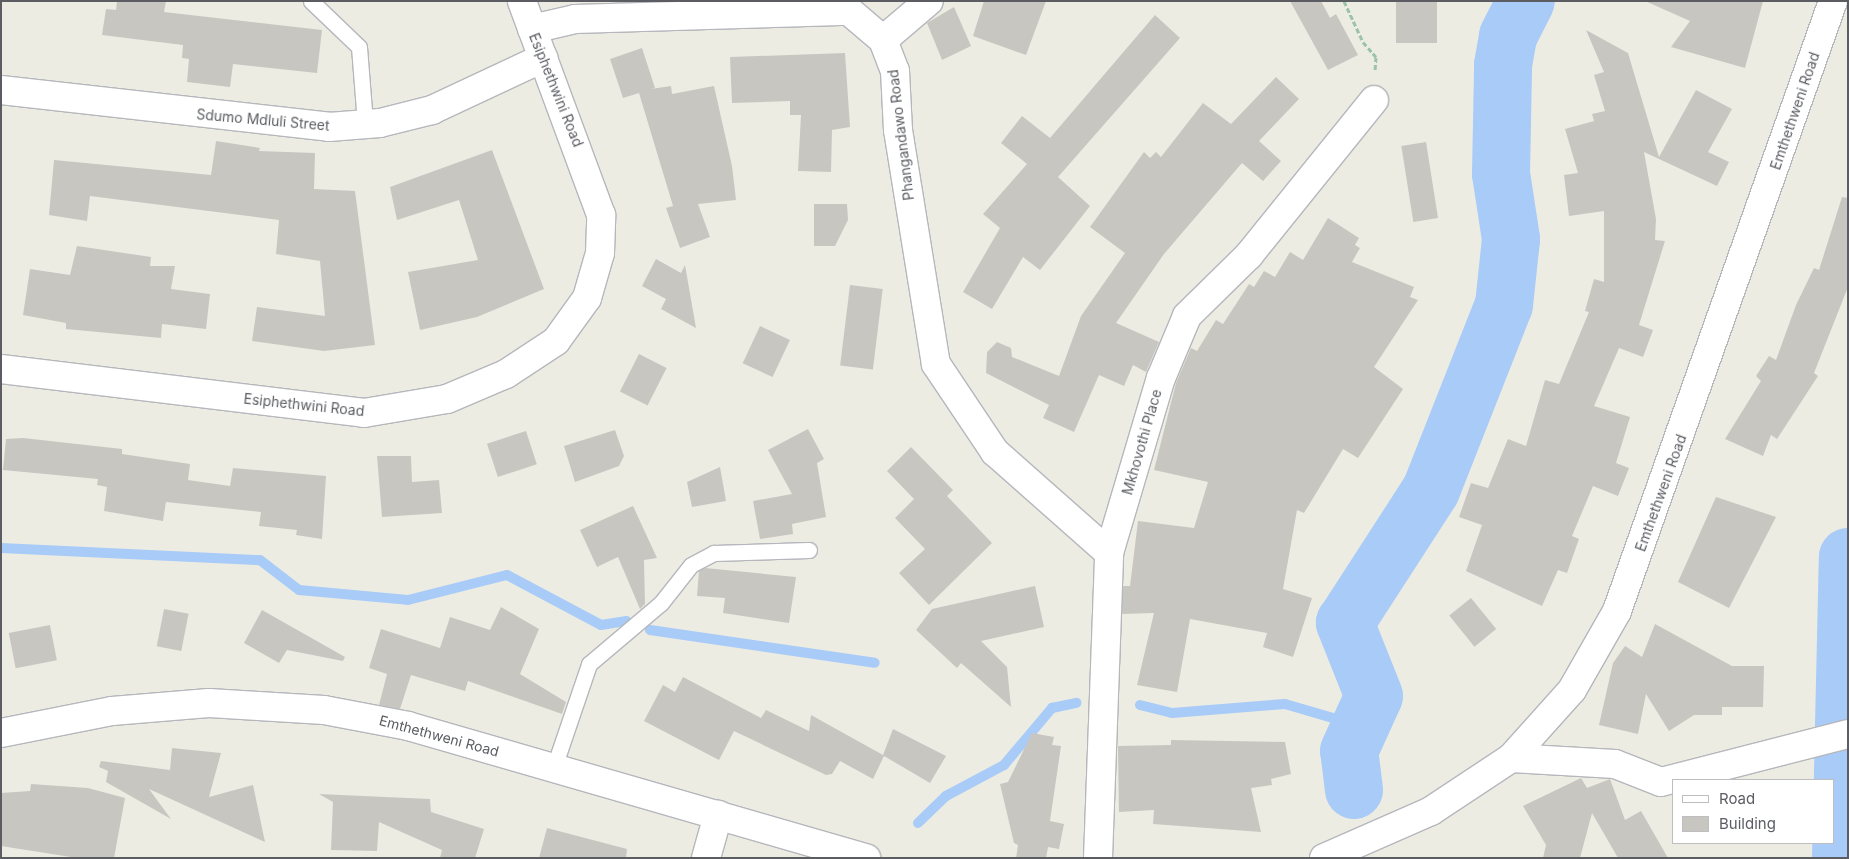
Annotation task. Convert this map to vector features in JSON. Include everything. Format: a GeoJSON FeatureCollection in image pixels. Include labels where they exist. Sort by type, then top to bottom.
{"type":"FeatureCollection","features":[{"type":"Feature","properties":{"kind":"street","name":"Esiphethwini Road"},"geometry":{"type":"LineString","coordinates":[[1,368],[364,413],[447,399],[506,374],[556,341],[588,298],[600,253],[601,215],[590,176],[522,1]]}},
{"type":"Feature","properties":{"kind":"street"},"geometry":{"type":"LineString","coordinates":[[883,40],[929,1]]}},
{"type":"Feature","properties":{"kind":"street","name":"Emthethweni Road"},"geometry":{"type":"LineString","coordinates":[[1324,858],[1431,811],[1511,758],[1572,690],[1617,611],[1834,1]]}},
{"type":"Feature","properties":{"kind":"street","name":"Phangandawo Road"},"geometry":{"type":"LineString","coordinates":[[532,29],[575,19],[795,6],[848,11],[883,40],[895,71],[898,130],[936,364],[995,452],[1109,553]]}},
{"type":"Feature","properties":{"kind":"street","name":"Sdumo Mdluli Street"},"geometry":{"type":"LineString","coordinates":[[1,90],[260,122],[329,127],[365,124],[432,110],[543,58]]}},
{"type":"Feature","properties":{"kind":"street","name":"Mkhovothi Place"},"geometry":{"type":"LineString","coordinates":[[1098,858],[1109,553],[1161,378],[1187,316],[1249,255],[1374,89]]}},
{"type":"Feature","properties":{"kind":"street","name":"Emthethweni Road"},"geometry":{"type":"LineString","coordinates":[[1,732],[112,712],[200,704],[295,709],[408,726],[866,858]]}},
{"type":"Feature","properties":{"kind":"street"},"geometry":{"type":"LineString","coordinates":[[1673,779],[1848,734]]}},
{"type":"Feature","properties":{"kind":"street"},"geometry":{"type":"LineString","coordinates":[[1511,758],[1615,764],[1661,782],[1672,779]]}},
{"type":"Feature","properties":{"kind":"street"},"geometry":{"type":"LineString","coordinates":[[706,858],[718,815]]}},
{"type":"Feature","properties":{"kind":"lane"},"geometry":{"type":"LineString","coordinates":[[311,1],[359,47],[365,124]]}},
{"type":"Feature","properties":{"kind":"lane"},"geometry":{"type":"LineString","coordinates":[[554,767],[589,664],[667,598],[691,565],[714,553],[809,550]]}},
{"type":"Feature","properties":{"kind":"path"},"geometry":{"type":"LineString","coordinates":[[1344,1],[1363,42],[1376,56],[1374,89]]}},
{"type":"Feature","properties":{"kind":"building"},"geometry":{"type":"Polygon","coordinates":[[[117,1],[166,1],[164,12],[322,30],[317,73],[233,64],[230,87],[187,82],[189,59],[182,58],[183,45],[102,35],[106,9],[116,10],[117,1]]]}},
{"type":"Feature","properties":{"kind":"building"},"geometry":{"type":"Polygon","coordinates":[[[984,1],[1046,1],[1026,55],[973,36],[984,1]]]}},
{"type":"Feature","properties":{"kind":"building"},"geometry":{"type":"Polygon","coordinates":[[[1290,1],[1321,1],[1330,18],[1336,14],[1358,55],[1328,70],[1290,1]]]}},
{"type":"Feature","properties":{"kind":"building"},"geometry":{"type":"Polygon","coordinates":[[[1396,1],[1437,1],[1437,43],[1396,43],[1396,1]]]}},
{"type":"Feature","properties":{"kind":"building"},"geometry":{"type":"Polygon","coordinates":[[[1645,1],[1763,1],[1745,68],[1671,47],[1690,21],[1645,1]]]}},
{"type":"Feature","properties":{"kind":"building"},"geometry":{"type":"Polygon","coordinates":[[[954,7],[971,46],[942,60],[927,23],[954,7]]]}},
{"type":"Feature","properties":{"kind":"building"},"geometry":{"type":"Polygon","coordinates":[[[1155,15],[1180,38],[1058,177],[1090,206],[1040,270],[1023,257],[992,309],[963,292],[1000,228],[983,214],[1027,164],[1001,143],[1022,116],[1050,138],[1155,15]]]}},
{"type":"Feature","properties":{"kind":"building"},"geometry":{"type":"Polygon","coordinates":[[[1586,30],[1628,53],[1659,157],[1696,90],[1732,109],[1708,152],[1729,162],[1717,186],[1644,152],[1656,219],[1655,240],[1665,241],[1639,325],[1653,330],[1643,357],[1619,348],[1594,406],[1630,417],[1616,463],[1629,468],[1618,496],[1593,486],[1572,536],[1579,539],[1567,573],[1558,570],[1542,606],[1466,571],[1482,525],[1459,517],[1471,483],[1488,488],[1508,439],[1526,446],[1545,380],[1559,384],[1589,312],[1585,311],[1594,279],[1604,282],[1604,211],[1569,216],[1564,175],[1578,173],[1565,129],[1594,121],[1592,114],[1605,111],[1594,75],[1604,72],[1586,30]]]}},
{"type":"Feature","properties":{"kind":"building"},"geometry":{"type":"Polygon","coordinates":[[[642,48],[655,88],[651,89],[671,86],[672,94],[714,86],[732,166],[736,200],[698,204],[710,237],[680,248],[666,208],[673,206],[639,93],[623,98],[610,59],[642,48]]]}},
{"type":"Feature","properties":{"kind":"building"},"geometry":{"type":"Polygon","coordinates":[[[845,53],[850,127],[832,130],[831,172],[798,171],[801,115],[790,115],[790,101],[732,103],[730,57],[845,53]]]}},
{"type":"Feature","properties":{"kind":"building"},"geometry":{"type":"Polygon","coordinates":[[[1276,77],[1299,99],[1259,141],[1281,161],[1263,181],[1242,163],[1164,254],[1116,323],[1159,342],[1146,372],[1133,365],[1124,386],[1099,375],[1074,432],[1043,418],[1049,405],[986,373],[987,352],[997,342],[1011,348],[1012,357],[1059,376],[1081,316],[1125,253],[1090,227],[1144,152],[1150,158],[1156,152],[1161,157],[1203,103],[1231,124],[1276,77]]]}},
{"type":"Feature","properties":{"kind":"building"},"geometry":{"type":"Polygon","coordinates":[[[216,141],[260,148],[259,151],[315,153],[314,189],[355,191],[375,345],[324,351],[252,341],[257,307],[325,316],[320,261],[276,254],[279,220],[90,196],[87,221],[49,215],[54,160],[211,175],[216,141]]]}},
{"type":"Feature","properties":{"kind":"building"},"geometry":{"type":"Polygon","coordinates":[[[1426,142],[1438,218],[1413,222],[1401,146],[1426,142]]]}},
{"type":"Feature","properties":{"kind":"building"},"geometry":{"type":"Polygon","coordinates":[[[492,150],[544,289],[477,317],[420,330],[408,272],[478,260],[459,200],[397,220],[390,187],[492,150]]]}},
{"type":"Feature","properties":{"kind":"building"},"geometry":{"type":"Polygon","coordinates":[[[1842,197],[1848,198],[1848,287],[1814,373],[1818,376],[1777,439],[1771,435],[1763,456],[1725,439],[1761,381],[1756,376],[1769,356],[1776,360],[1796,305],[1814,268],[1819,270],[1842,197]]]}},
{"type":"Feature","properties":{"kind":"building"},"geometry":{"type":"Polygon","coordinates":[[[814,204],[847,204],[848,220],[835,246],[814,246],[814,204]]]}},
{"type":"Feature","properties":{"kind":"building"},"geometry":{"type":"Polygon","coordinates":[[[1328,218],[1359,238],[1355,245],[1360,248],[1352,262],[1414,287],[1410,297],[1418,300],[1374,367],[1403,389],[1358,458],[1343,449],[1304,513],[1297,510],[1283,589],[1312,598],[1293,657],[1263,647],[1267,633],[1190,619],[1177,692],[1137,685],[1154,613],[1122,614],[1123,586],[1130,586],[1138,521],[1194,528],[1208,482],[1154,470],[1176,383],[1191,348],[1197,351],[1216,320],[1223,324],[1249,284],[1254,287],[1264,271],[1275,277],[1290,252],[1303,260],[1328,218]]]}},
{"type":"Feature","properties":{"kind":"building"},"geometry":{"type":"Polygon","coordinates":[[[77,246],[151,257],[150,266],[175,266],[171,289],[210,294],[206,329],[162,324],[161,338],[66,329],[66,323],[23,315],[30,269],[70,275],[77,246]]]}},
{"type":"Feature","properties":{"kind":"building"},"geometry":{"type":"Polygon","coordinates":[[[656,259],[681,273],[685,265],[696,328],[661,309],[666,299],[642,286],[656,259]]]}},
{"type":"Feature","properties":{"kind":"building"},"geometry":{"type":"Polygon","coordinates":[[[850,285],[883,289],[873,369],[840,365],[850,285]]]}},
{"type":"Feature","properties":{"kind":"building"},"geometry":{"type":"Polygon","coordinates":[[[760,326],[790,340],[773,377],[743,363],[760,326]]]}},
{"type":"Feature","properties":{"kind":"building"},"geometry":{"type":"Polygon","coordinates":[[[639,354],[667,368],[648,405],[620,391],[639,354]]]}},
{"type":"Feature","properties":{"kind":"building"},"geometry":{"type":"Polygon","coordinates":[[[808,429],[824,459],[817,463],[826,517],[792,524],[793,534],[760,539],[753,501],[792,494],[768,450],[808,429]]]}},
{"type":"Feature","properties":{"kind":"building"},"geometry":{"type":"Polygon","coordinates":[[[615,430],[624,456],[619,466],[575,482],[564,446],[615,430]]]}},
{"type":"Feature","properties":{"kind":"building"},"geometry":{"type":"Polygon","coordinates":[[[526,431],[537,464],[498,477],[487,444],[526,431]]]}},
{"type":"Feature","properties":{"kind":"building"},"geometry":{"type":"Polygon","coordinates":[[[23,438],[122,449],[122,454],[190,464],[188,480],[230,486],[233,468],[326,476],[322,539],[296,535],[297,530],[259,526],[261,512],[166,502],[163,521],[104,511],[107,487],[97,485],[98,479],[3,470],[6,439],[23,438]]]}},
{"type":"Feature","properties":{"kind":"building"},"geometry":{"type":"Polygon","coordinates":[[[911,447],[953,490],[947,496],[992,543],[929,605],[899,573],[925,549],[895,518],[914,499],[887,471],[911,447]]]}},
{"type":"Feature","properties":{"kind":"building"},"geometry":{"type":"Polygon","coordinates":[[[377,456],[411,456],[412,482],[439,480],[442,513],[382,517],[377,456]]]}},
{"type":"Feature","properties":{"kind":"building"},"geometry":{"type":"Polygon","coordinates":[[[720,467],[726,501],[692,507],[687,482],[720,467]]]}},
{"type":"Feature","properties":{"kind":"building"},"geometry":{"type":"Polygon","coordinates":[[[1716,497],[1776,517],[1729,608],[1678,582],[1716,497]]]}},
{"type":"Feature","properties":{"kind":"building"},"geometry":{"type":"Polygon","coordinates":[[[633,506],[657,558],[644,560],[645,604],[640,609],[618,557],[597,567],[580,530],[633,506]]]}},
{"type":"Feature","properties":{"kind":"building"},"geometry":{"type":"Polygon","coordinates":[[[705,568],[796,577],[789,623],[723,613],[725,598],[697,596],[699,571],[705,568]]]}},
{"type":"Feature","properties":{"kind":"building"},"geometry":{"type":"Polygon","coordinates":[[[1035,586],[1044,627],[981,641],[1007,667],[1011,707],[961,663],[957,668],[916,630],[932,609],[1035,586]]]}},
{"type":"Feature","properties":{"kind":"building"},"geometry":{"type":"Polygon","coordinates":[[[1471,598],[1496,629],[1474,647],[1449,616],[1471,598]]]}},
{"type":"Feature","properties":{"kind":"building"},"geometry":{"type":"Polygon","coordinates":[[[501,607],[539,629],[520,674],[566,702],[562,714],[468,681],[465,691],[411,675],[400,709],[379,705],[387,674],[369,668],[381,629],[440,648],[450,617],[490,630],[501,607]]]}},
{"type":"Feature","properties":{"kind":"building"},"geometry":{"type":"Polygon","coordinates":[[[164,609],[189,614],[181,651],[157,646],[164,609]]]}},
{"type":"Feature","properties":{"kind":"building"},"geometry":{"type":"Polygon","coordinates":[[[262,610],[345,657],[343,661],[287,650],[279,663],[244,643],[262,610]]]}},
{"type":"Feature","properties":{"kind":"building"},"geometry":{"type":"Polygon","coordinates":[[[1655,624],[1732,666],[1764,666],[1763,707],[1722,707],[1722,715],[1694,715],[1669,731],[1646,694],[1638,734],[1599,725],[1613,663],[1625,646],[1642,657],[1655,624]]]}},
{"type":"Feature","properties":{"kind":"building"},"geometry":{"type":"Polygon","coordinates":[[[50,625],[57,660],[16,668],[9,633],[50,625]]]}},
{"type":"Feature","properties":{"kind":"building"},"geometry":{"type":"Polygon","coordinates":[[[683,677],[761,718],[766,710],[809,731],[811,715],[883,755],[893,729],[946,756],[930,783],[884,756],[873,779],[840,761],[832,774],[826,775],[734,731],[719,760],[644,721],[663,685],[675,692],[683,677]]]}},
{"type":"Feature","properties":{"kind":"building"},"geometry":{"type":"Polygon","coordinates":[[[1032,733],[1054,737],[1052,745],[1061,746],[1050,821],[1064,824],[1059,849],[1048,847],[1046,858],[1016,858],[1018,845],[1014,843],[1000,784],[1008,782],[1032,733]]]}},
{"type":"Feature","properties":{"kind":"building"},"geometry":{"type":"Polygon","coordinates":[[[1171,740],[1285,742],[1291,774],[1271,779],[1272,785],[1251,788],[1261,832],[1153,824],[1154,810],[1119,812],[1118,746],[1171,745],[1171,740]]]}},
{"type":"Feature","properties":{"kind":"building"},"geometry":{"type":"Polygon","coordinates":[[[172,748],[221,753],[209,797],[253,785],[265,842],[149,789],[171,819],[106,782],[108,771],[99,767],[101,761],[170,770],[172,748]]]}},
{"type":"Feature","properties":{"kind":"building"},"geometry":{"type":"Polygon","coordinates":[[[1581,778],[1587,788],[1610,779],[1625,820],[1641,811],[1668,858],[1618,858],[1592,813],[1580,858],[1543,858],[1546,845],[1523,806],[1581,778]]]}},
{"type":"Feature","properties":{"kind":"building"},"geometry":{"type":"Polygon","coordinates":[[[31,784],[88,788],[125,798],[114,858],[77,858],[1,846],[1,793],[30,791],[31,784]]]}},
{"type":"Feature","properties":{"kind":"building"},"geometry":{"type":"Polygon","coordinates":[[[319,794],[430,799],[431,812],[484,829],[475,858],[440,858],[442,850],[379,822],[377,851],[331,850],[333,802],[319,794]]]}},
{"type":"Feature","properties":{"kind":"building"},"geometry":{"type":"Polygon","coordinates":[[[547,828],[627,849],[626,858],[539,858],[547,828]]]}},
{"type":"Feature","properties":{"kind":"waterway"},"geometry":{"type":"LineString","coordinates":[[1354,790],[1349,751],[1374,696],[1345,623],[1431,490],[1504,305],[1511,239],[1501,174],[1503,65],[1508,36],[1526,1]]}},
{"type":"Feature","properties":{"kind":"waterway"},"geometry":{"type":"LineString","coordinates":[[1,548],[260,560],[299,590],[408,600],[507,575],[601,625],[627,621]]}},
{"type":"Feature","properties":{"kind":"waterway"},"geometry":{"type":"LineString","coordinates":[[1841,858],[1848,557]]}},
{"type":"Feature","properties":{"kind":"waterway"},"geometry":{"type":"LineString","coordinates":[[650,630],[875,663]]}},
{"type":"Feature","properties":{"kind":"waterway"},"geometry":{"type":"LineString","coordinates":[[918,823],[946,796],[1004,765],[1052,708],[1076,703]]}},
{"type":"Feature","properties":{"kind":"waterway"},"geometry":{"type":"LineString","coordinates":[[1140,705],[1172,713],[1285,704],[1360,726]]}}]}
